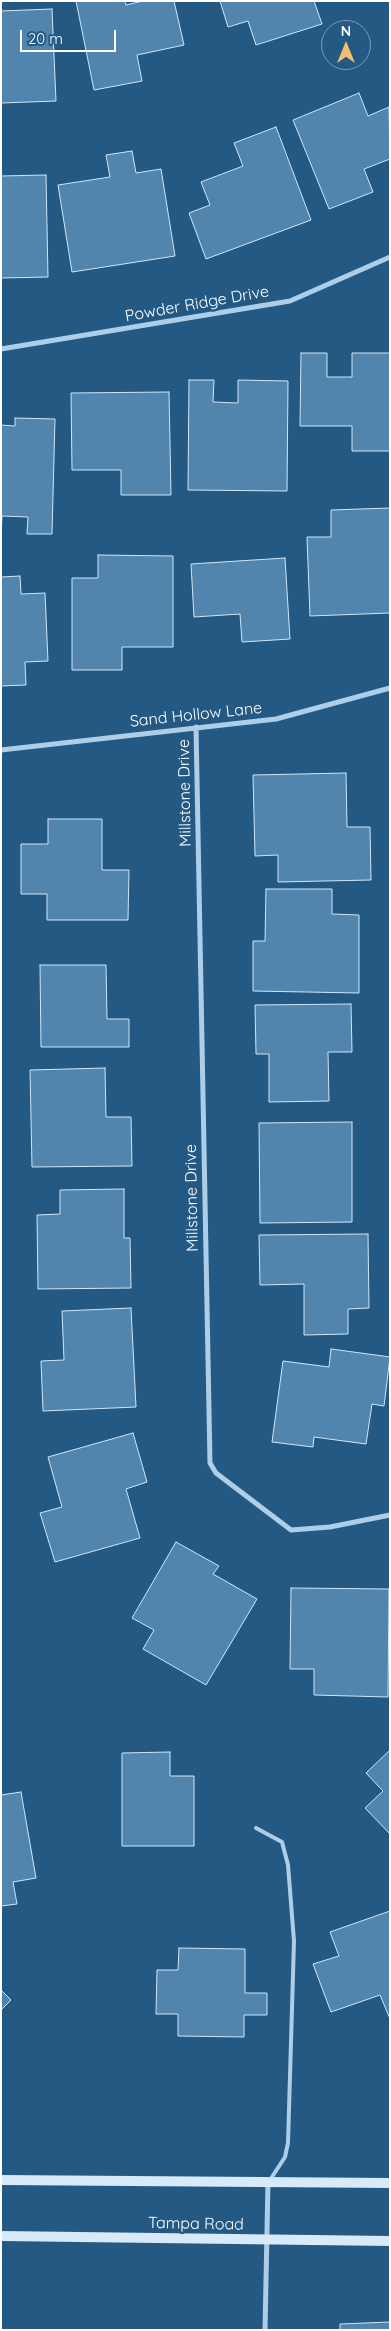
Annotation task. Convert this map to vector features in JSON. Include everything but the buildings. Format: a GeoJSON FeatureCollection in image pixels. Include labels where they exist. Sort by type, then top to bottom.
{"type":"FeatureCollection","features":[{"type":"Feature","properties":{"kind":"main road"},"geometry":{"type":"LineString","coordinates":[[1,2180],[390,2183]]}},
{"type":"Feature","properties":{"kind":"main road","name":"Tampa Road"},"geometry":{"type":"LineString","coordinates":[[1,2236],[390,2241]]}},
{"type":"Feature","properties":{"kind":"street","name":"Powder Ridge Drive"},"geometry":{"type":"LineString","coordinates":[[1,349],[290,301],[390,257]]}},
{"type":"Feature","properties":{"kind":"street","name":"Sand Hollow Lane"},"geometry":{"type":"LineString","coordinates":[[1,750],[276,719],[390,688]]}},
{"type":"Feature","properties":{"kind":"street","name":"Millstone Drive"},"geometry":{"type":"LineString","coordinates":[[196,727],[210,1464],[216,1473],[291,1530],[330,1527],[390,1516]]}},
{"type":"Feature","properties":{"kind":"street"},"geometry":{"type":"LineString","coordinates":[[265,2330],[268,2182]]}},
{"type":"Feature","properties":{"kind":"lane"},"geometry":{"type":"LineString","coordinates":[[256,1828],[282,1842],[288,1866],[294,1941],[288,2143],[284,2157],[268,2182]]}}]}
